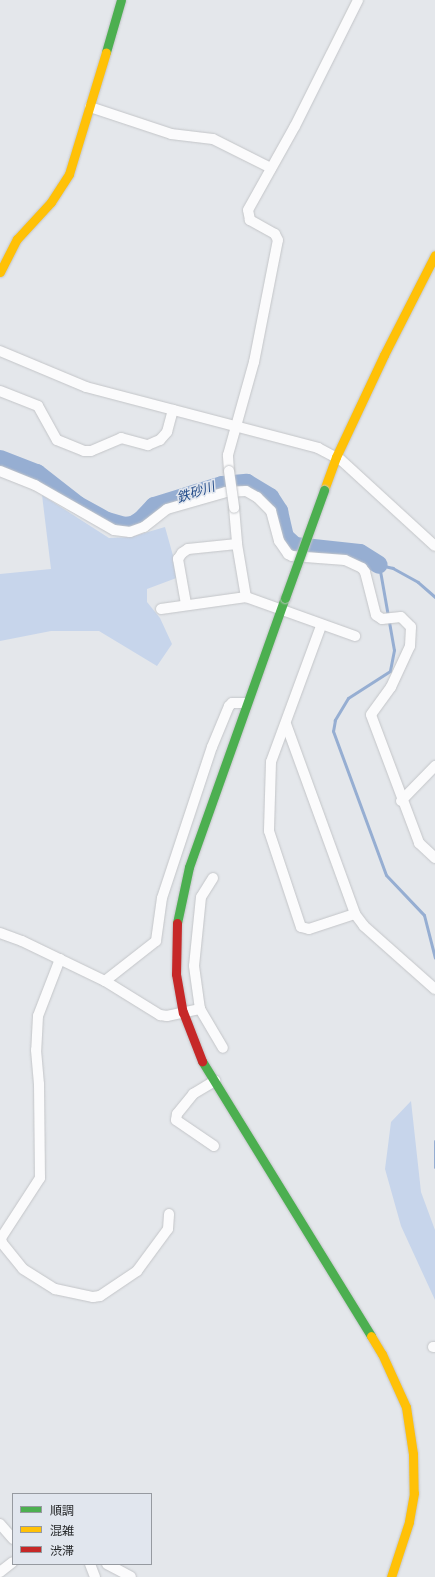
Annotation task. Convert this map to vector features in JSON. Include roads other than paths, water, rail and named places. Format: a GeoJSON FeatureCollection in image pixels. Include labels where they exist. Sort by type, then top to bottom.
{"type":"FeatureCollection","features":[{"type":"Feature","properties":{"kind":"street"},"geometry":{"type":"LineString","coordinates":[[0,272],[17,239],[51,202],[69,174],[90,107],[120,0]]}},
{"type":"Feature","properties":{"kind":"street"},"geometry":{"type":"LineString","coordinates":[[246,597],[237,544],[228,455],[234,427],[254,362],[278,240],[275,234],[250,220],[248,213],[358,0]]}},
{"type":"Feature","properties":{"kind":"street"},"geometry":{"type":"LineString","coordinates":[[90,107],[171,134],[213,139],[271,168]]}},
{"type":"Feature","properties":{"kind":"street"},"geometry":{"type":"LineString","coordinates":[[391,1577],[409,1522],[414,1493],[412,1454],[406,1406],[382,1354],[199,1055],[183,1012],[174,952],[180,901],[189,867],[246,703],[336,457],[384,355],[435,255]]}},
{"type":"Feature","properties":{"kind":"street"},"geometry":{"type":"LineString","coordinates":[[0,351],[86,387],[318,448],[336,457],[435,546]]}},
{"type":"Feature","properties":{"kind":"street"},"geometry":{"type":"LineString","coordinates":[[0,392],[38,406],[57,440],[84,451],[90,451],[121,438],[148,445],[160,440],[167,432],[173,410]]}},
{"type":"Feature","properties":{"kind":"street"},"geometry":{"type":"LineString","coordinates":[[0,471],[35,485],[114,530],[130,532],[144,527],[167,509],[226,492],[252,493],[271,511],[279,541],[288,554],[292,556],[351,561],[362,568],[365,572],[376,615],[382,619],[394,617],[405,619],[411,627],[410,646],[391,687],[371,715],[401,801],[419,843],[433,854]]}},
{"type":"Feature","properties":{"kind":"street"},"geometry":{"type":"LineString","coordinates":[[186,604],[178,559],[182,553],[188,549],[237,544]]}},
{"type":"Feature","properties":{"kind":"street"},"geometry":{"type":"LineString","coordinates":[[161,608],[246,597],[321,626],[355,636]]}},
{"type":"Feature","properties":{"kind":"street"},"geometry":{"type":"LineString","coordinates":[[321,626],[271,762],[269,831],[300,925],[309,929],[355,914]]}},
{"type":"Feature","properties":{"kind":"street"},"geometry":{"type":"LineString","coordinates":[[105,981],[156,941],[166,884],[212,746],[229,706],[232,703],[246,703]]}},
{"type":"Feature","properties":{"kind":"street"},"geometry":{"type":"LineString","coordinates":[[286,724],[355,914],[364,926],[435,988]]}},
{"type":"Feature","properties":{"kind":"street"},"geometry":{"type":"LineString","coordinates":[[401,801],[435,766]]}},
{"type":"Feature","properties":{"kind":"street"},"geometry":{"type":"LineString","coordinates":[[213,878],[201,897],[196,931],[194,966],[200,1009],[223,1048]]}},
{"type":"Feature","properties":{"kind":"street"},"geometry":{"type":"LineString","coordinates":[[0,934],[60,959],[105,981],[160,1015],[167,1016],[200,1009]]}},
{"type":"Feature","properties":{"kind":"street"},"geometry":{"type":"LineString","coordinates":[[60,959],[38,1016],[36,1050],[39,1084],[40,1178],[1,1238],[2,1243],[23,1269],[55,1289],[93,1297],[100,1296],[137,1271],[168,1228],[169,1214]]}},
{"type":"Feature","properties":{"kind":"street"},"geometry":{"type":"LineString","coordinates":[[214,1146],[176,1120],[177,1114],[193,1094],[215,1081]]}},
{"type":"Feature","properties":{"kind":"street"},"geometry":{"type":"LineString","coordinates":[[0,1524],[12,1538]]}},
{"type":"Feature","properties":{"kind":"street"},"geometry":{"type":"LineString","coordinates":[[0,1572],[12,1563]]}},
{"type":"Feature","properties":{"kind":"street"},"geometry":{"type":"LineString","coordinates":[[90,1565],[95,1577]]}},
{"type":"Feature","properties":{"kind":"street"},"geometry":{"type":"LineString","coordinates":[[109,1565],[131,1577]]}},
{"type":"Feature","properties":{"kind":"waterway","name":"鉄砂川"},"geometry":{"type":"LineString","coordinates":[[0,459],[37,473],[78,505],[107,521],[124,526],[133,525],[141,520],[154,506],[222,485],[247,483],[270,497],[279,511],[285,537],[295,546],[360,553],[379,565]]}},
{"type":"Feature","properties":{"kind":"waterway"},"geometry":{"type":"LineString","coordinates":[[435,597],[418,582],[393,568],[379,565],[394,650],[390,671],[348,698],[335,720],[333,731],[386,875],[424,915],[435,958]]}},
{"type":"Feature","properties":{"kind":"waterway"},"geometry":{"type":"LineString","coordinates":[[435,1141],[435,1167]]}}]}
